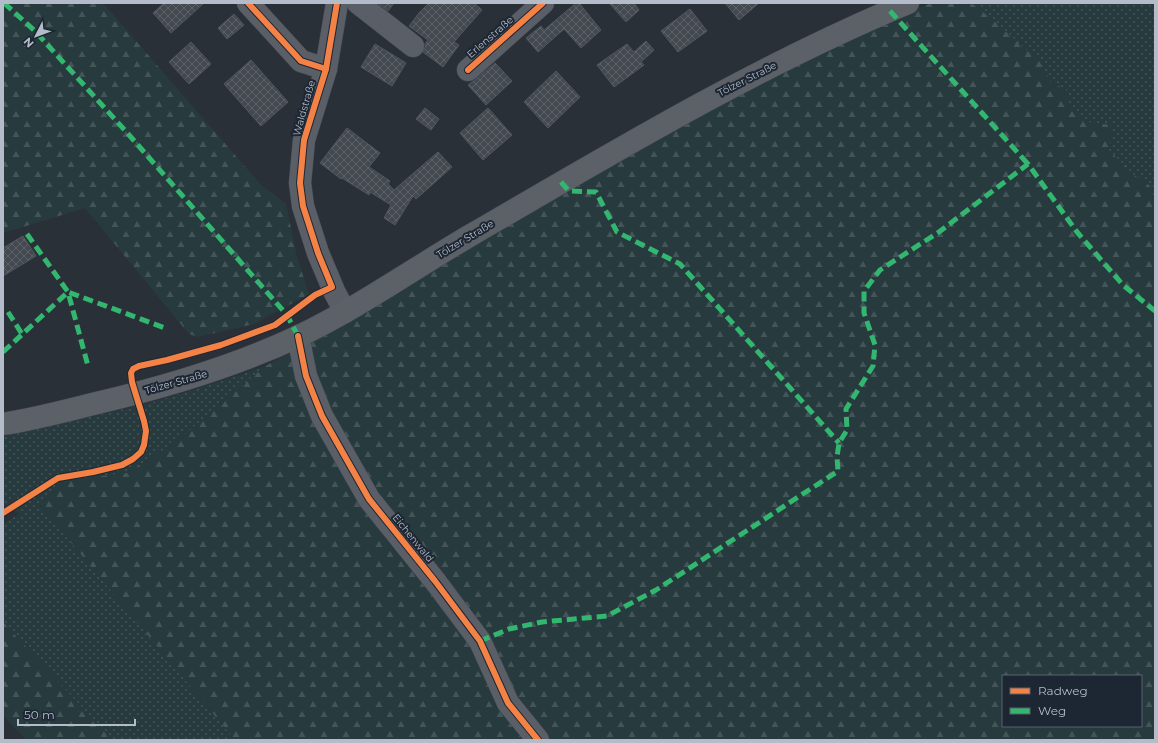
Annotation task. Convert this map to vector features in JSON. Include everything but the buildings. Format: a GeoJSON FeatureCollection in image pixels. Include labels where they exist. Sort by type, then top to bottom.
{"type":"FeatureCollection","features":[{"type":"Feature","properties":{"kind":"main road","name":"Tölzer Straße"},"geometry":{"type":"LineString","coordinates":[[3,424],[137,393],[204,374],[255,355],[298,336],[345,312],[453,246],[630,142],[697,105],[831,37],[908,3]]}},
{"type":"Feature","properties":{"kind":"street"},"geometry":{"type":"LineString","coordinates":[[248,3],[302,61],[326,69]]}},
{"type":"Feature","properties":{"kind":"street","name":"Waldstraße"},"geometry":{"type":"LineString","coordinates":[[337,3],[326,69],[304,140],[300,183],[303,206],[318,253],[334,291],[345,312]]}},
{"type":"Feature","properties":{"kind":"street"},"geometry":{"type":"LineString","coordinates":[[358,3],[413,46]]}},
{"type":"Feature","properties":{"kind":"street","name":"Erlenstraße"},"geometry":{"type":"LineString","coordinates":[[468,70],[543,3]]}},
{"type":"Feature","properties":{"kind":"street","name":"Eichenwald"},"geometry":{"type":"LineString","coordinates":[[298,336],[306,376],[322,416],[369,499],[435,581],[480,641],[508,703],[538,740]]}},
{"type":"Feature","properties":{"kind":"green space"},"geometry":{"type":"Polygon","coordinates":[[[3,3],[103,3],[261,185],[286,204],[297,257],[309,294],[254,324],[198,337],[189,334],[85,208],[3,233],[3,3]]]}},
{"type":"Feature","properties":{"kind":"green space"},"geometry":{"type":"Polygon","coordinates":[[[931,3],[971,3],[996,22],[1041,63],[1051,83],[1066,89],[1070,106],[1078,117],[1088,122],[1110,124],[1113,135],[1108,149],[1133,174],[1150,186],[1155,200],[1155,740],[235,740],[39,504],[68,480],[127,473],[176,442],[265,366],[350,322],[420,278],[633,150],[725,100],[879,24],[931,3]]]}},
{"type":"Feature","properties":{"kind":"green space"},"geometry":{"type":"Polygon","coordinates":[[[967,3],[1155,3],[1155,215],[967,3]]]}},
{"type":"Feature","properties":{"kind":"green space"},"geometry":{"type":"Polygon","coordinates":[[[265,366],[176,442],[127,473],[68,480],[39,504],[235,740],[112,740],[3,622],[3,523],[20,514],[3,505],[3,434],[76,420],[149,403],[265,366]]]}},
{"type":"Feature","properties":{"kind":"green space"},"geometry":{"type":"Polygon","coordinates":[[[3,622],[112,740],[26,740],[3,715],[3,622]]]}},
{"type":"Feature","properties":{"kind":"marked path"},"geometry":{"type":"LineString","coordinates":[[4,3],[35,31],[130,136],[287,315],[298,336]]}},
{"type":"Feature","properties":{"kind":"marked path"},"geometry":{"type":"LineString","coordinates":[[890,11],[1028,164]]}},
{"type":"Feature","properties":{"kind":"marked path"},"geometry":{"type":"LineString","coordinates":[[480,641],[509,629],[542,622],[607,616],[656,590],[838,471],[837,457],[839,443],[847,430],[846,409],[873,366],[875,345],[864,313],[864,291],[880,270],[939,232],[1028,164],[1077,232],[1123,285],[1155,311]]}},
{"type":"Feature","properties":{"kind":"marked path"},"geometry":{"type":"LineString","coordinates":[[561,182],[569,191],[596,192],[617,232],[680,264],[839,443]]}},
{"type":"Feature","properties":{"kind":"marked path"},"geometry":{"type":"LineString","coordinates":[[27,234],[68,292],[88,366]]}},
{"type":"Feature","properties":{"kind":"marked path"},"geometry":{"type":"LineString","coordinates":[[3,352],[68,292],[165,328]]}},
{"type":"Feature","properties":{"kind":"marked path"},"geometry":{"type":"LineString","coordinates":[[8,312],[22,334]]}},
{"type":"Feature","properties":{"kind":"cycle path"},"geometry":{"type":"LineString","coordinates":[[248,3],[301,61],[326,69]]}},
{"type":"Feature","properties":{"kind":"cycle path"},"geometry":{"type":"LineString","coordinates":[[3,513],[58,478],[122,465],[133,459],[141,452],[144,445],[146,431],[132,382],[131,373],[133,369],[139,366],[221,345],[275,325],[315,295],[332,287],[318,253],[303,206],[300,183],[304,140],[326,69],[337,3]]}},
{"type":"Feature","properties":{"kind":"cycle path"},"geometry":{"type":"LineString","coordinates":[[468,70],[543,3]]}},
{"type":"Feature","properties":{"kind":"cycle path"},"geometry":{"type":"LineString","coordinates":[[298,336],[306,376],[322,416],[369,499],[435,581],[480,641],[508,703],[538,740]]}}]}
